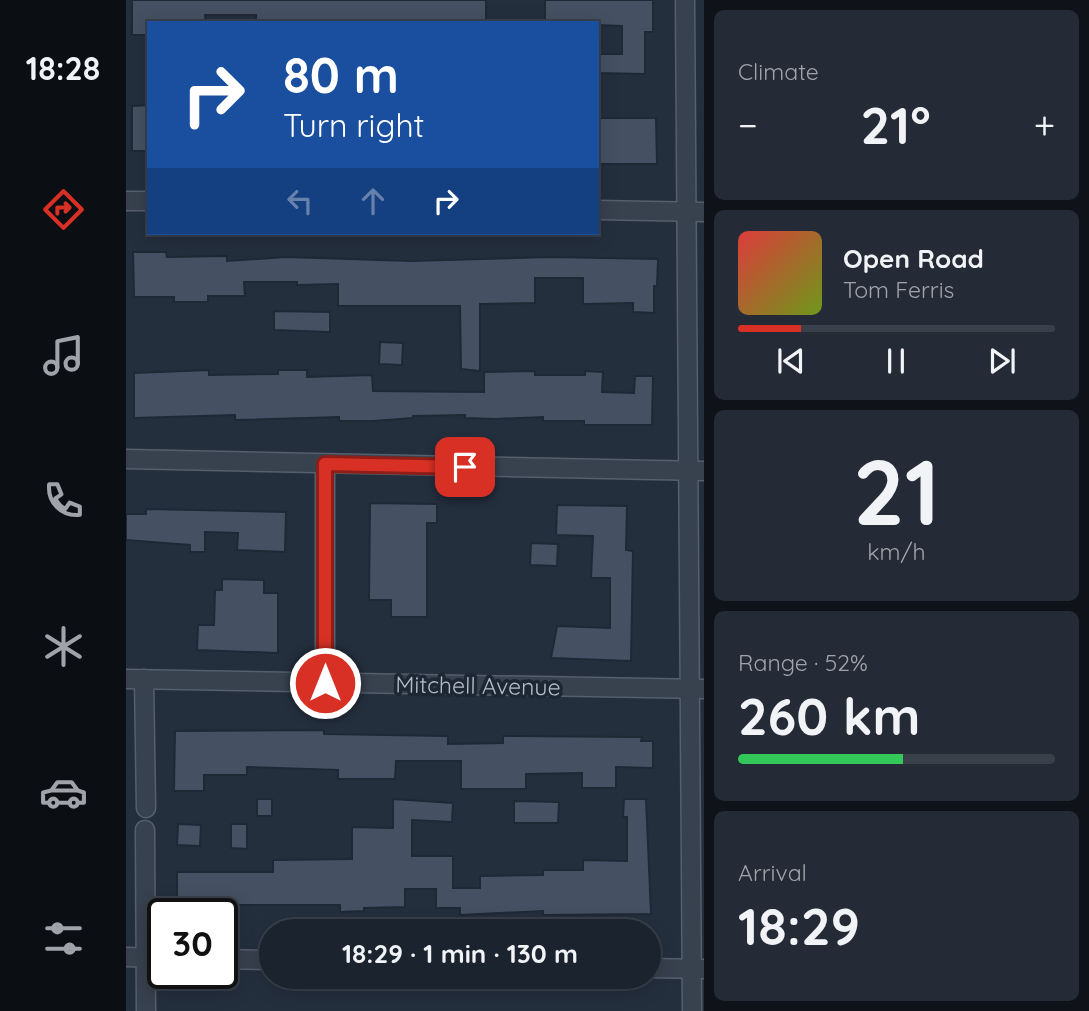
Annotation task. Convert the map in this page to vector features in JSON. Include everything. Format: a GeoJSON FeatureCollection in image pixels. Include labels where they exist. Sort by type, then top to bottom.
{"type":"FeatureCollection","features":[{"type":"Feature","properties":{"kind":"street"},"geometry":{"type":"LineString","coordinates":[[685,0],[695,212],[698,969],[692,1011]]}},
{"type":"Feature","properties":{"kind":"street"},"geometry":{"type":"LineString","coordinates":[[126,201],[147,201]]}},
{"type":"Feature","properties":{"kind":"street"},"geometry":{"type":"LineString","coordinates":[[599,210],[695,212]]}},
{"type":"Feature","properties":{"kind":"street"},"geometry":{"type":"LineString","coordinates":[[126,460],[696,471]]}},
{"type":"Feature","properties":{"kind":"street"},"geometry":{"type":"LineString","coordinates":[[325,464],[325,683]]}},
{"type":"Feature","properties":{"kind":"street"},"geometry":{"type":"LineString","coordinates":[[135,679],[146,808]]}},
{"type":"Feature","properties":{"kind":"street","name":"Mitchell Avenue"},"geometry":{"type":"LineString","coordinates":[[135,679],[697,690]]}},
{"type":"Feature","properties":{"kind":"street"},"geometry":{"type":"LineString","coordinates":[[145,830],[150,898]]}},
{"type":"Feature","properties":{"kind":"street"},"geometry":{"type":"LineString","coordinates":[[126,957],[147,957]]}},
{"type":"Feature","properties":{"kind":"street"},"geometry":{"type":"LineString","coordinates":[[238,959],[259,960]]}},
{"type":"Feature","properties":{"kind":"street"},"geometry":{"type":"LineString","coordinates":[[661,968],[698,969]]}},
{"type":"Feature","properties":{"kind":"street"},"geometry":{"type":"LineString","coordinates":[[146,1011],[149,989]]}},
{"type":"Feature","properties":{"kind":"building"},"geometry":{"type":"Polygon","coordinates":[[[132,0],[486,0],[486,21],[256,21],[256,15],[205,15],[206,21],[147,21],[147,35],[132,35],[132,0]]]}},
{"type":"Feature","properties":{"kind":"building"},"geometry":{"type":"Polygon","coordinates":[[[545,0],[653,0],[653,32],[645,32],[645,74],[599,73],[599,54],[622,54],[622,26],[599,25],[599,21],[545,21],[545,0]]]}},
{"type":"Feature","properties":{"kind":"building"},"geometry":{"type":"Polygon","coordinates":[[[147,105],[147,151],[132,151],[132,106],[147,105]]]}},
{"type":"Feature","properties":{"kind":"building"},"geometry":{"type":"Polygon","coordinates":[[[599,118],[656,118],[657,164],[599,164],[599,118]]]}},
{"type":"Feature","properties":{"kind":"building"},"geometry":{"type":"Polygon","coordinates":[[[133,252],[166,252],[167,257],[227,256],[227,261],[286,257],[411,261],[549,257],[658,259],[657,286],[654,286],[654,313],[633,312],[633,303],[583,304],[583,278],[535,278],[535,303],[480,304],[480,371],[461,369],[460,306],[338,306],[338,284],[297,285],[297,282],[244,282],[245,296],[208,296],[208,302],[174,302],[174,297],[134,297],[133,252]]]}},
{"type":"Feature","properties":{"kind":"building"},"geometry":{"type":"Polygon","coordinates":[[[274,311],[330,312],[330,332],[274,330],[274,311]]]}},
{"type":"Feature","properties":{"kind":"building"},"geometry":{"type":"Polygon","coordinates":[[[380,342],[403,343],[402,365],[379,364],[380,342]]]}},
{"type":"Feature","properties":{"kind":"building"},"geometry":{"type":"Polygon","coordinates":[[[209,370],[209,375],[278,374],[278,370],[307,370],[307,377],[372,375],[373,391],[484,392],[484,372],[535,371],[535,375],[585,375],[585,371],[603,372],[602,392],[634,393],[635,376],[653,376],[652,425],[584,425],[584,421],[543,421],[543,417],[495,419],[465,418],[465,415],[413,416],[373,421],[339,421],[339,417],[235,420],[235,415],[134,418],[134,373],[209,370]]]}},
{"type":"Feature","properties":{"kind":"building"},"geometry":{"type":"Polygon","coordinates":[[[370,503],[437,504],[437,523],[427,523],[427,617],[391,617],[391,600],[369,600],[370,503]]]}},
{"type":"Feature","properties":{"kind":"building"},"geometry":{"type":"Polygon","coordinates":[[[557,505],[627,506],[626,550],[633,551],[631,661],[551,658],[557,626],[610,628],[610,578],[591,578],[593,536],[556,535],[557,505]]]}},
{"type":"Feature","properties":{"kind":"building"},"geometry":{"type":"Polygon","coordinates":[[[146,509],[286,512],[285,552],[237,550],[238,533],[205,532],[205,552],[190,552],[190,545],[126,540],[126,514],[146,514],[146,509]]]}},
{"type":"Feature","properties":{"kind":"building"},"geometry":{"type":"Polygon","coordinates":[[[531,543],[558,544],[557,566],[530,565],[531,543]]]}},
{"type":"Feature","properties":{"kind":"building"},"geometry":{"type":"Polygon","coordinates":[[[222,579],[264,580],[264,593],[278,593],[278,653],[197,650],[198,625],[214,625],[215,590],[222,590],[222,579]]]}},
{"type":"Feature","properties":{"kind":"building"},"geometry":{"type":"Polygon","coordinates":[[[324,730],[324,734],[448,736],[448,744],[503,743],[503,736],[642,737],[641,741],[653,741],[653,768],[616,767],[616,788],[582,788],[582,773],[526,774],[526,789],[461,789],[461,761],[396,761],[395,779],[338,779],[338,770],[247,767],[247,775],[204,775],[204,791],[174,791],[175,731],[324,730]]]}},
{"type":"Feature","properties":{"kind":"building"},"geometry":{"type":"Polygon","coordinates":[[[257,799],[272,799],[272,816],[257,816],[257,799]]]}},
{"type":"Feature","properties":{"kind":"building"},"geometry":{"type":"Polygon","coordinates":[[[393,799],[453,803],[452,822],[412,820],[412,856],[453,856],[453,888],[480,888],[480,876],[543,875],[543,870],[583,870],[583,860],[627,861],[627,817],[623,817],[624,799],[646,799],[651,914],[543,915],[543,911],[460,915],[460,908],[436,908],[436,889],[405,889],[405,907],[364,908],[364,911],[340,912],[340,905],[238,905],[238,898],[177,898],[177,872],[273,872],[273,860],[352,859],[352,827],[393,828],[393,799]]]}},
{"type":"Feature","properties":{"kind":"building"},"geometry":{"type":"Polygon","coordinates":[[[514,801],[559,802],[558,823],[514,823],[514,801]]]}},
{"type":"Feature","properties":{"kind":"building"},"geometry":{"type":"Polygon","coordinates":[[[178,824],[201,825],[200,846],[177,845],[178,824]]]}},
{"type":"Feature","properties":{"kind":"building"},"geometry":{"type":"Polygon","coordinates":[[[231,824],[247,824],[247,849],[231,848],[231,824]]]}},
{"type":"Feature","properties":{"kind":"route"},"geometry":{"type":"LineString","coordinates":[[325,683],[325,464],[465,467]]}}]}
